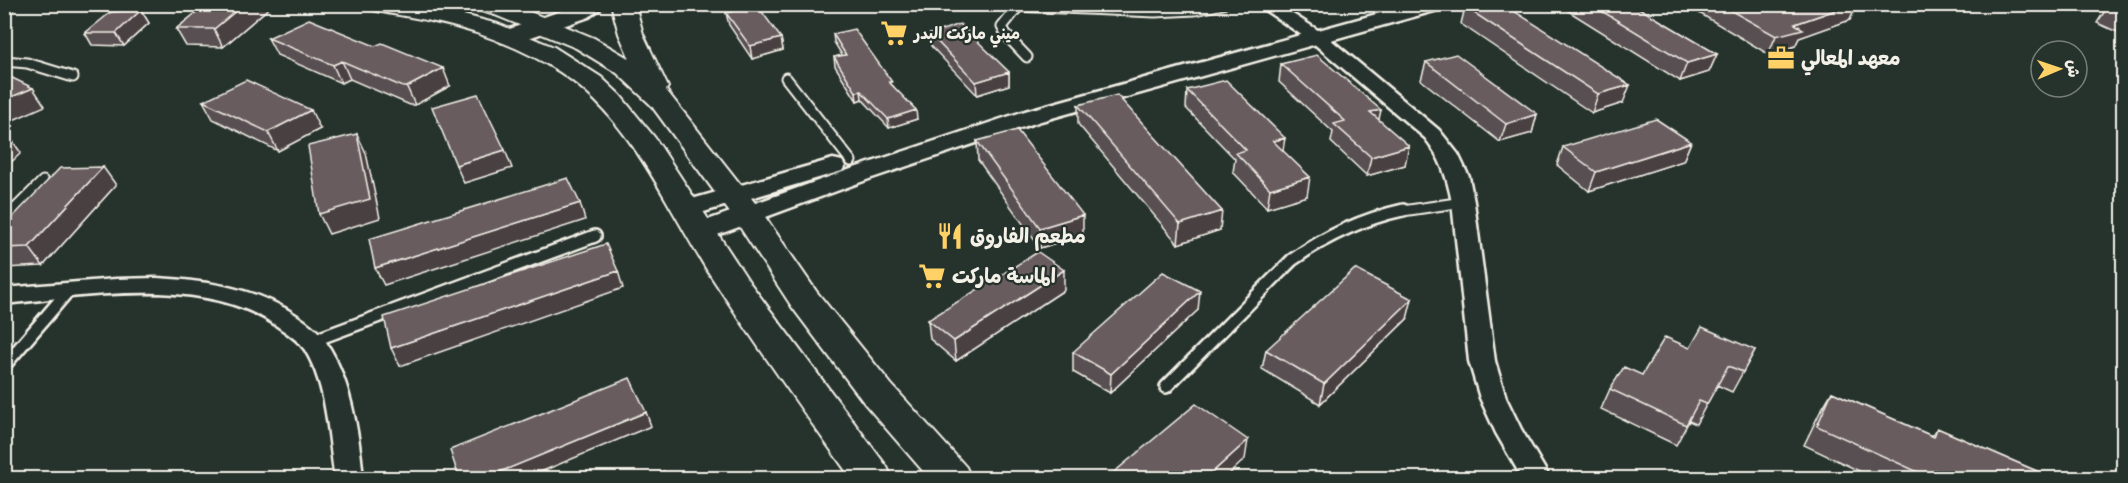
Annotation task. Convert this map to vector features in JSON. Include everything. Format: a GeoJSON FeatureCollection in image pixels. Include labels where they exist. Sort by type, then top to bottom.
{"type":"FeatureCollection","features":[{"type":"Feature","properties":{"kind":"main road"},"geometry":{"type":"LineString","coordinates":[[376,4],[434,15],[526,24],[554,58],[592,83],[621,114],[693,220],[755,318],[873,478]]}},
{"type":"Feature","properties":{"kind":"main road"},"geometry":{"type":"LineString","coordinates":[[483,4],[526,24],[585,43],[626,68],[662,99]]}},
{"type":"Feature","properties":{"kind":"main road"},"geometry":{"type":"LineString","coordinates":[[623,4],[639,55],[662,99],[741,205],[817,316],[878,394],[952,478]]}},
{"type":"Feature","properties":{"kind":"street"},"geometry":{"type":"LineString","coordinates":[[526,24],[582,13],[596,4]]}},
{"type":"Feature","properties":{"kind":"street"},"geometry":{"type":"LineString","coordinates":[[1264,4],[1310,33],[1432,134],[1448,154],[1458,177],[1463,202],[1482,361],[1493,398],[1509,433],[1536,478]]}},
{"type":"Feature","properties":{"kind":"street"},"geometry":{"type":"LineString","coordinates":[[1310,33],[1391,4]]}},
{"type":"Feature","properties":{"kind":"street"},"geometry":{"type":"LineString","coordinates":[[693,220],[1028,111],[1123,83],[1310,33],[1438,4]]}},
{"type":"Feature","properties":{"kind":"street"},"geometry":{"type":"LineString","coordinates":[[4,296],[167,286],[213,291],[253,302],[286,318],[312,341],[326,368],[342,434],[349,478]]}},
{"type":"Feature","properties":{"kind":"lane"},"geometry":{"type":"LineString","coordinates":[[969,4],[1155,12],[1195,10],[1223,4]]}},
{"type":"Feature","properties":{"kind":"lane"},"geometry":{"type":"LineString","coordinates":[[1018,7],[1002,27],[1007,36],[1027,57]]}},
{"type":"Feature","properties":{"kind":"lane"},"geometry":{"type":"LineString","coordinates":[[4,61],[27,63],[73,77]]}},
{"type":"Feature","properties":{"kind":"lane"},"geometry":{"type":"LineString","coordinates":[[786,78],[857,167]]}},
{"type":"Feature","properties":{"kind":"lane"},"geometry":{"type":"LineString","coordinates":[[4,220],[43,180]]}},
{"type":"Feature","properties":{"kind":"lane"},"geometry":{"type":"LineString","coordinates":[[1166,387],[1292,260],[1314,244],[1358,222],[1397,210],[1463,202]]}},
{"type":"Feature","properties":{"kind":"lane"},"geometry":{"type":"LineString","coordinates":[[312,341],[595,236]]}},
{"type":"Feature","properties":{"kind":"lane"},"geometry":{"type":"LineString","coordinates":[[4,366],[68,291]]}},
{"type":"Feature","properties":{"kind":"building"},"geometry":{"type":"Polygon","coordinates":[[[207,4],[244,4],[214,29],[176,29],[207,4]]]}},
{"type":"Feature","properties":{"kind":"building"},"geometry":{"type":"Polygon","coordinates":[[[1473,4],[1503,4],[1630,85],[1598,94],[1465,7],[1473,4]]]}},
{"type":"Feature","properties":{"kind":"building"},"geometry":{"type":"Polygon","coordinates":[[[1590,4],[1632,4],[1717,54],[1687,63],[1590,4]]]}},
{"type":"Feature","properties":{"kind":"building"},"geometry":{"type":"Polygon","coordinates":[[[1719,4],[1853,4],[1795,24],[1803,29],[1776,36],[1719,4]]]}},
{"type":"Feature","properties":{"kind":"building"},"geometry":{"type":"Polygon","coordinates":[[[2124,4],[2124,12],[2108,6],[2124,4]]]}},
{"type":"Feature","properties":{"kind":"building"},"geometry":{"type":"Polygon","coordinates":[[[757,5],[781,38],[750,46],[726,13],[757,5]]]}},
{"type":"Feature","properties":{"kind":"building"},"geometry":{"type":"Polygon","coordinates":[[[141,10],[116,33],[85,33],[111,12],[141,10]]]}},
{"type":"Feature","properties":{"kind":"building"},"geometry":{"type":"Polygon","coordinates":[[[309,19],[375,46],[382,43],[443,68],[403,87],[342,61],[333,65],[268,38],[309,19]]]}},
{"type":"Feature","properties":{"kind":"building"},"geometry":{"type":"Polygon","coordinates":[[[960,24],[1009,72],[976,82],[930,34],[960,24]]]}},
{"type":"Feature","properties":{"kind":"building"},"geometry":{"type":"Polygon","coordinates":[[[854,29],[892,82],[889,82],[916,110],[888,119],[861,91],[856,92],[834,57],[846,55],[833,34],[854,29]]]}},
{"type":"Feature","properties":{"kind":"building"},"geometry":{"type":"Polygon","coordinates":[[[1456,54],[1537,114],[1506,124],[1426,62],[1456,54]]]}},
{"type":"Feature","properties":{"kind":"building"},"geometry":{"type":"Polygon","coordinates":[[[1317,55],[1381,110],[1370,112],[1409,146],[1371,157],[1334,124],[1345,121],[1281,64],[1317,55]]]}},
{"type":"Feature","properties":{"kind":"building"},"geometry":{"type":"Polygon","coordinates":[[[4,74],[33,88],[4,100],[4,74]]]}},
{"type":"Feature","properties":{"kind":"building"},"geometry":{"type":"Polygon","coordinates":[[[246,80],[311,110],[268,132],[203,101],[246,80]]]}},
{"type":"Feature","properties":{"kind":"building"},"geometry":{"type":"Polygon","coordinates":[[[1226,80],[1285,138],[1273,141],[1310,177],[1270,189],[1236,153],[1246,150],[1187,90],[1226,80]]]}},
{"type":"Feature","properties":{"kind":"building"},"geometry":{"type":"Polygon","coordinates":[[[478,94],[505,150],[456,165],[432,107],[478,94]]]}},
{"type":"Feature","properties":{"kind":"building"},"geometry":{"type":"Polygon","coordinates":[[[1117,95],[1222,211],[1180,224],[1078,105],[1117,95]]]}},
{"type":"Feature","properties":{"kind":"building"},"geometry":{"type":"Polygon","coordinates":[[[1656,119],[1691,142],[1596,172],[1563,147],[1656,119]]]}},
{"type":"Feature","properties":{"kind":"building"},"geometry":{"type":"Polygon","coordinates":[[[1017,130],[1083,215],[1040,228],[977,141],[1017,130]]]}},
{"type":"Feature","properties":{"kind":"building"},"geometry":{"type":"Polygon","coordinates":[[[357,134],[370,199],[319,214],[308,146],[357,134]]]}},
{"type":"Feature","properties":{"kind":"building"},"geometry":{"type":"Polygon","coordinates":[[[103,167],[29,247],[4,248],[4,226],[60,168],[103,167]]]}},
{"type":"Feature","properties":{"kind":"building"},"geometry":{"type":"Polygon","coordinates":[[[568,178],[580,203],[375,268],[369,239],[568,178]]]}},
{"type":"Feature","properties":{"kind":"building"},"geometry":{"type":"Polygon","coordinates":[[[606,244],[618,271],[391,348],[384,317],[606,244]]]}},
{"type":"Feature","properties":{"kind":"building"},"geometry":{"type":"Polygon","coordinates":[[[1038,252],[1064,270],[954,341],[928,320],[1038,252]]]}},
{"type":"Feature","properties":{"kind":"building"},"geometry":{"type":"Polygon","coordinates":[[[1355,269],[1412,299],[1324,384],[1266,350],[1355,269]]]}},
{"type":"Feature","properties":{"kind":"building"},"geometry":{"type":"Polygon","coordinates":[[[1163,272],[1200,291],[1111,374],[1073,352],[1163,272]]]}},
{"type":"Feature","properties":{"kind":"building"},"geometry":{"type":"Polygon","coordinates":[[[1702,327],[1755,350],[1743,372],[1728,366],[1707,404],[1699,401],[1686,425],[1610,389],[1624,367],[1642,375],[1665,337],[1690,348],[1702,327]]]}},
{"type":"Feature","properties":{"kind":"building"},"geometry":{"type":"Polygon","coordinates":[[[630,378],[646,412],[485,478],[459,478],[450,450],[630,378]]]}},
{"type":"Feature","properties":{"kind":"building"},"geometry":{"type":"Polygon","coordinates":[[[1832,392],[1934,437],[1937,428],[2053,478],[1954,478],[1935,470],[1931,478],[1817,426],[1832,392]]]}},
{"type":"Feature","properties":{"kind":"building"},"geometry":{"type":"Polygon","coordinates":[[[1196,404],[1248,440],[1206,478],[1107,478],[1196,404]]]}},
{"type":"Feature","properties":{"kind":"building"},"geometry":{"type":"Polygon","coordinates":[[[664,471],[667,478],[646,478],[664,471]]]}},
{"type":"Feature","properties":{"kind":"place","name":"ميني ماركت البدر"},"geometry":{"type":"Point","coordinates":[894,33]}},
{"type":"Feature","properties":{"kind":"place","name":"معهد المعالي"},"geometry":{"type":"Point","coordinates":[1781,58]}},
{"type":"Feature","properties":{"kind":"place","name":"مطعم الفاروق"},"geometry":{"type":"Point","coordinates":[950,236]}},
{"type":"Feature","properties":{"kind":"place","name":"الماسة ماركت"},"geometry":{"type":"Point","coordinates":[932,276]}}]}
